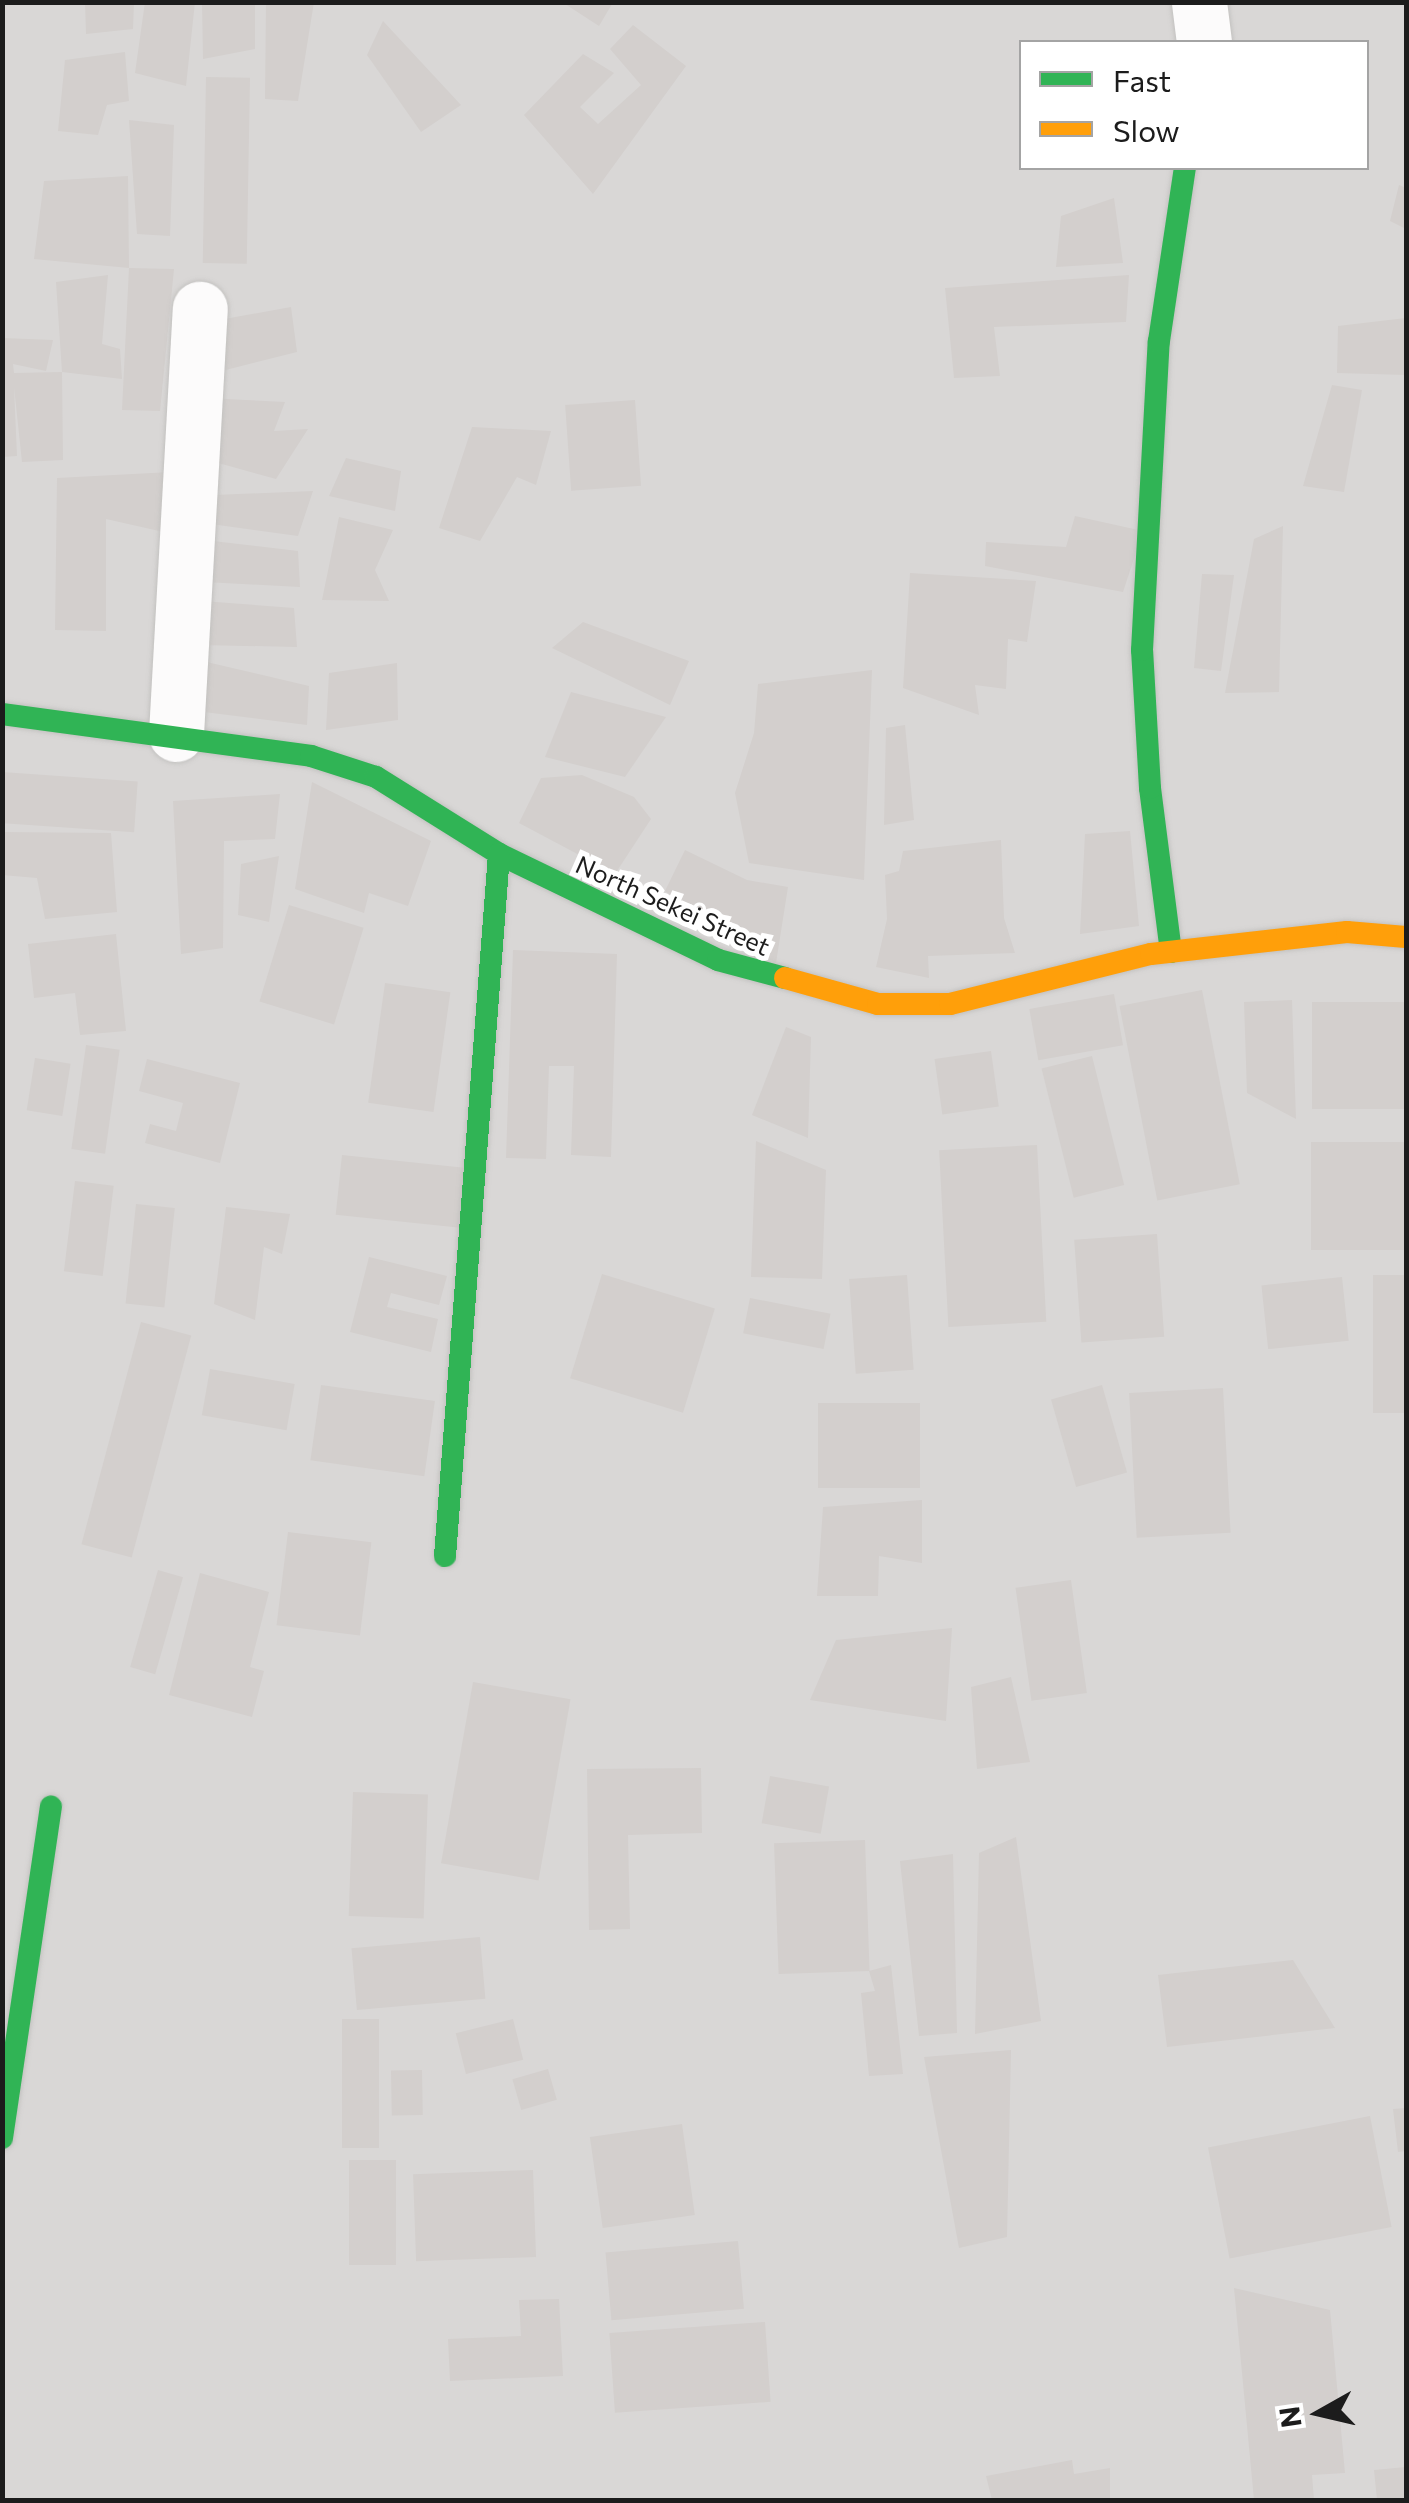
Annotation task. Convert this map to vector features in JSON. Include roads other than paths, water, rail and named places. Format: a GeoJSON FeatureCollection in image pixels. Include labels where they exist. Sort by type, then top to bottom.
{"type":"FeatureCollection","features":[{"type":"Feature","properties":{"kind":"street"},"geometry":{"type":"LineString","coordinates":[[1199,2],[1204,40]]}},
{"type":"Feature","properties":{"kind":"street"},"geometry":{"type":"LineString","coordinates":[[1171,952],[1150,788],[1142,650],[1160,341],[1186,170]]}},
{"type":"Feature","properties":{"kind":"street"},"geometry":{"type":"LineString","coordinates":[[176,734],[200,309]]}},
{"type":"Feature","properties":{"kind":"street","name":"North Sekei Street"},"geometry":{"type":"LineString","coordinates":[[2,714],[176,734],[311,756],[376,777],[499,854],[718,960],[878,1004],[950,1004],[1171,952],[1348,932],[1406,938]]}},
{"type":"Feature","properties":{"kind":"street"},"geometry":{"type":"LineString","coordinates":[[445,1556],[499,854]]}},
{"type":"Feature","properties":{"kind":"street"},"geometry":{"type":"LineString","coordinates":[[2,2138],[51,1808]]}}]}
